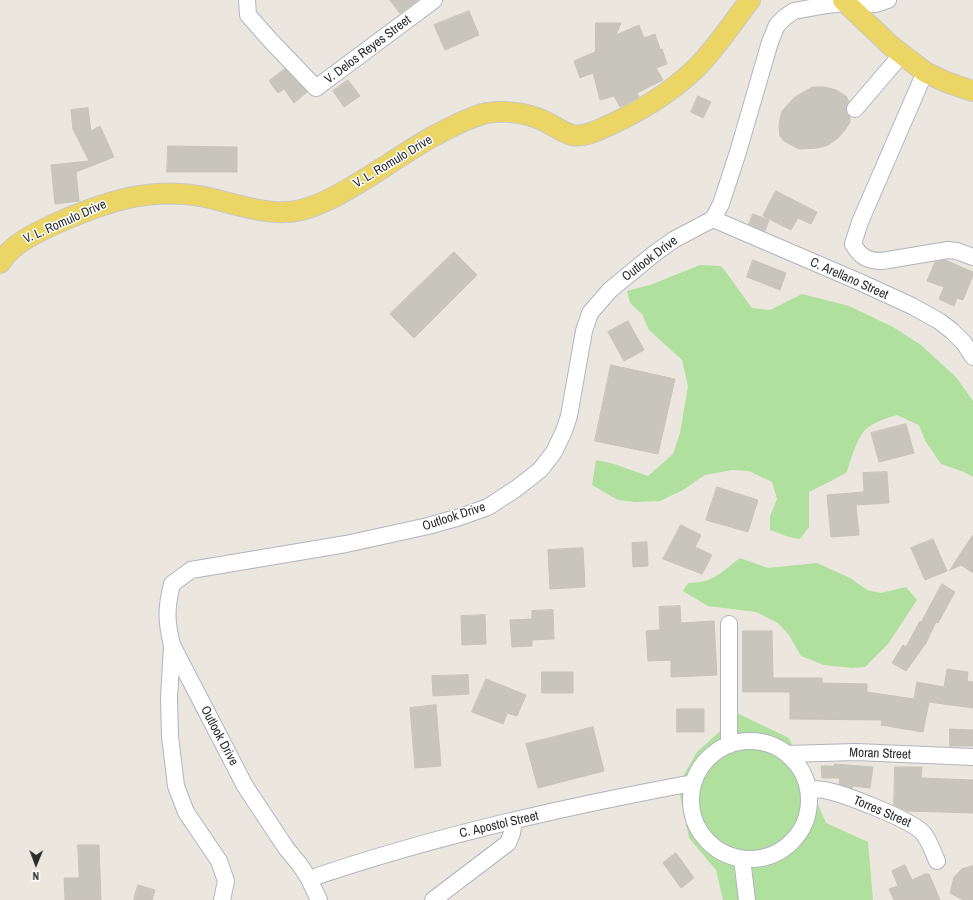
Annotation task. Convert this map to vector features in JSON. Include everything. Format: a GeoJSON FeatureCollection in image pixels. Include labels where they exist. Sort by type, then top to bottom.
{"type":"FeatureCollection","features":[{"type":"Feature","properties":{"kind":"main road","name":"V. L. Romulo Drive"},"geometry":{"type":"LineString","coordinates":[[0,263],[6,254],[17,244],[38,232],[103,205],[136,197],[179,194],[199,196],[261,211],[275,212],[301,210],[321,203],[350,188],[447,129],[475,116],[489,113],[507,112],[524,114],[537,118],[572,135],[582,135],[597,131],[619,121],[661,97],[685,79],[704,60],[750,0]]}},
{"type":"Feature","properties":{"kind":"main road"},"geometry":{"type":"LineString","coordinates":[[844,2],[890,45],[925,72],[946,82],[973,91]]}},
{"type":"Feature","properties":{"kind":"street","name":"V. Delos Reyes Street"},"geometry":{"type":"LineString","coordinates":[[247,0],[248,15],[316,88],[434,0]]}},
{"type":"Feature","properties":{"kind":"street"},"geometry":{"type":"LineString","coordinates":[[713,218],[721,204],[728,185],[770,42],[777,25],[785,17],[794,12],[827,4],[844,2],[876,4],[888,0]]}},
{"type":"Feature","properties":{"kind":"street"},"geometry":{"type":"LineString","coordinates":[[856,109],[902,54]]}},
{"type":"Feature","properties":{"kind":"street"},"geometry":{"type":"LineString","coordinates":[[925,72],[860,222],[853,244],[857,252],[867,260],[874,261],[948,250],[958,251],[973,257]]}},
{"type":"Feature","properties":{"kind":"street","name":"C. Arellano Street"},"geometry":{"type":"LineString","coordinates":[[713,218],[912,306],[952,331],[964,343],[973,357]]}},
{"type":"Feature","properties":{"kind":"street","name":"Outlook Drive"},"geometry":{"type":"LineString","coordinates":[[319,900],[310,879],[286,848],[245,786],[172,645],[168,627],[167,609],[172,584],[191,570],[346,544],[428,526],[460,517],[488,506],[518,488],[540,470],[554,452],[564,431],[572,402],[584,331],[590,313],[610,290],[655,253],[675,238],[713,218]]}},
{"type":"Feature","properties":{"kind":"street"},"geometry":{"type":"LineString","coordinates":[[729,624],[729,745]]}},
{"type":"Feature","properties":{"kind":"street"},"geometry":{"type":"LineString","coordinates":[[172,645],[169,698],[170,736],[176,786],[186,812],[220,861],[226,881],[222,900]]}},
{"type":"Feature","properties":{"kind":"street"},"geometry":{"type":"LineString","coordinates":[[749,742],[769,745],[787,754],[797,764],[804,776],[808,789],[808,811],[800,832],[785,848],[765,858],[742,859],[718,851],[700,833],[691,809],[693,784],[701,767],[713,754],[729,745],[749,742]]}},
{"type":"Feature","properties":{"kind":"street","name":"Moran Street"},"geometry":{"type":"LineString","coordinates":[[787,754],[856,752],[973,757]]}},
{"type":"Feature","properties":{"kind":"street","name":"C. Apostol Street"},"geometry":{"type":"LineString","coordinates":[[310,879],[444,837],[613,799],[693,784]]}},
{"type":"Feature","properties":{"kind":"street","name":"Torres Street"},"geometry":{"type":"LineString","coordinates":[[808,789],[824,790],[852,799],[892,814],[915,826],[924,834],[937,861]]}},
{"type":"Feature","properties":{"kind":"street"},"geometry":{"type":"LineString","coordinates":[[433,900],[508,843],[512,833],[514,821]]}},
{"type":"Feature","properties":{"kind":"street"},"geometry":{"type":"LineString","coordinates":[[742,859],[747,900]]}},
{"type":"Feature","properties":{"kind":"green space"},"geometry":{"type":"Polygon","coordinates":[[[700,265],[721,266],[752,308],[770,310],[802,294],[849,306],[893,327],[921,345],[956,377],[973,401],[973,477],[964,472],[941,464],[926,442],[919,425],[897,415],[877,422],[863,432],[847,472],[809,492],[809,527],[800,539],[789,537],[770,530],[770,516],[777,499],[772,482],[749,471],[732,470],[705,475],[683,490],[660,501],[635,502],[618,500],[592,485],[596,460],[614,464],[648,476],[673,454],[680,433],[688,386],[682,360],[649,330],[642,314],[630,303],[627,291],[650,285],[700,265]]]}},
{"type":"Feature","properties":{"kind":"green space"},"geometry":{"type":"Polygon","coordinates":[[[740,558],[768,568],[817,563],[850,578],[867,590],[881,593],[906,587],[917,600],[888,644],[865,667],[852,668],[824,665],[801,656],[789,635],[778,623],[756,612],[708,606],[683,591],[688,583],[711,579],[740,558]]]}},
{"type":"Feature","properties":{"kind":"green space"},"geometry":{"type":"Polygon","coordinates":[[[739,714],[789,738],[826,823],[868,842],[873,900],[723,900],[716,870],[689,838],[678,785],[697,752],[739,714]]]}},
{"type":"Feature","properties":{"kind":"building"},"geometry":{"type":"Polygon","coordinates":[[[390,0],[418,0],[400,13],[390,0]]]}},
{"type":"Feature","properties":{"kind":"building"},"geometry":{"type":"Polygon","coordinates":[[[469,11],[479,35],[445,50],[434,25],[469,11]]]}},
{"type":"Feature","properties":{"kind":"building"},"geometry":{"type":"Polygon","coordinates":[[[596,23],[621,23],[616,35],[639,25],[644,38],[655,34],[667,64],[656,68],[663,80],[637,93],[639,97],[620,107],[614,96],[600,100],[593,73],[580,78],[574,61],[595,52],[596,23]]]}},
{"type":"Feature","properties":{"kind":"building"},"geometry":{"type":"Polygon","coordinates":[[[285,69],[307,92],[294,103],[284,89],[278,93],[269,81],[285,69]]]}},
{"type":"Feature","properties":{"kind":"building"},"geometry":{"type":"Polygon","coordinates":[[[348,80],[360,96],[344,107],[333,91],[348,80]]]}},
{"type":"Feature","properties":{"kind":"building"},"geometry":{"type":"Polygon","coordinates":[[[813,87],[825,87],[836,90],[846,96],[849,102],[846,108],[846,113],[850,117],[850,122],[838,138],[828,145],[818,148],[799,149],[784,141],[780,136],[780,119],[782,111],[795,97],[813,87]]]}},
{"type":"Feature","properties":{"kind":"building"},"geometry":{"type":"Polygon","coordinates":[[[698,96],[711,102],[703,118],[691,112],[698,96]]]}},
{"type":"Feature","properties":{"kind":"building"},"geometry":{"type":"Polygon","coordinates":[[[88,108],[91,131],[100,126],[114,157],[76,172],[79,201],[55,204],[51,165],[89,161],[73,129],[71,110],[88,108]]]}},
{"type":"Feature","properties":{"kind":"building"},"geometry":{"type":"Polygon","coordinates":[[[168,146],[237,147],[237,172],[167,172],[168,146]]]}},
{"type":"Feature","properties":{"kind":"building"},"geometry":{"type":"Polygon","coordinates":[[[776,191],[817,212],[811,224],[798,218],[791,230],[763,216],[776,191]]]}},
{"type":"Feature","properties":{"kind":"building"},"geometry":{"type":"Polygon","coordinates":[[[753,214],[769,220],[765,231],[749,224],[753,214]]]}},
{"type":"Feature","properties":{"kind":"building"},"geometry":{"type":"Polygon","coordinates":[[[454,252],[477,275],[414,338],[390,314],[454,252]]]}},
{"type":"Feature","properties":{"kind":"building"},"geometry":{"type":"Polygon","coordinates":[[[753,260],[786,273],[780,290],[747,277],[753,260]]]}},
{"type":"Feature","properties":{"kind":"building"},"geometry":{"type":"Polygon","coordinates":[[[945,260],[973,272],[963,300],[957,298],[954,306],[939,299],[944,287],[927,281],[935,262],[945,260]]]}},
{"type":"Feature","properties":{"kind":"building"},"geometry":{"type":"Polygon","coordinates":[[[628,321],[644,350],[624,361],[608,332],[628,321]]]}},
{"type":"Feature","properties":{"kind":"building"},"geometry":{"type":"Polygon","coordinates":[[[611,365],[675,379],[658,454],[595,441],[611,365]]]}},
{"type":"Feature","properties":{"kind":"building"},"geometry":{"type":"Polygon","coordinates":[[[906,424],[914,453],[879,462],[871,433],[906,424]]]}},
{"type":"Feature","properties":{"kind":"building"},"geometry":{"type":"Polygon","coordinates":[[[887,472],[889,503],[856,505],[859,535],[831,537],[827,495],[864,492],[863,473],[887,472]]]}},
{"type":"Feature","properties":{"kind":"building"},"geometry":{"type":"Polygon","coordinates":[[[717,487],[758,500],[748,532],[706,520],[717,487]]]}},
{"type":"Feature","properties":{"kind":"building"},"geometry":{"type":"Polygon","coordinates":[[[681,525],[701,535],[695,547],[712,555],[702,574],[663,559],[681,525]]]}},
{"type":"Feature","properties":{"kind":"building"},"geometry":{"type":"Polygon","coordinates":[[[973,535],[973,573],[961,565],[950,570],[973,535]]]}},
{"type":"Feature","properties":{"kind":"building"},"geometry":{"type":"Polygon","coordinates":[[[933,539],[947,571],[925,580],[911,548],[933,539]]]}},
{"type":"Feature","properties":{"kind":"building"},"geometry":{"type":"Polygon","coordinates":[[[647,542],[648,566],[633,567],[632,543],[647,542]]]}},
{"type":"Feature","properties":{"kind":"building"},"geometry":{"type":"Polygon","coordinates":[[[583,548],[585,587],[550,589],[548,550],[583,548]]]}},
{"type":"Feature","properties":{"kind":"building"},"geometry":{"type":"Polygon","coordinates":[[[942,584],[955,592],[938,623],[936,622],[926,643],[906,671],[892,663],[903,645],[906,647],[942,584]]]}},
{"type":"Feature","properties":{"kind":"building"},"geometry":{"type":"Polygon","coordinates":[[[680,606],[681,623],[714,621],[717,675],[671,677],[671,660],[648,661],[646,631],[660,630],[659,607],[680,606]]]}},
{"type":"Feature","properties":{"kind":"building"},"geometry":{"type":"Polygon","coordinates":[[[553,610],[554,639],[532,640],[532,646],[512,647],[510,620],[532,619],[532,611],[553,610]]]}},
{"type":"Feature","properties":{"kind":"building"},"geometry":{"type":"Polygon","coordinates":[[[485,615],[486,644],[462,645],[461,616],[485,615]]]}},
{"type":"Feature","properties":{"kind":"building"},"geometry":{"type":"Polygon","coordinates":[[[743,631],[772,631],[773,678],[822,678],[822,683],[867,684],[867,692],[914,699],[917,682],[944,687],[947,669],[968,672],[967,681],[973,682],[973,708],[929,702],[923,732],[881,725],[882,720],[790,719],[790,692],[743,692],[743,631]]]}},
{"type":"Feature","properties":{"kind":"building"},"geometry":{"type":"Polygon","coordinates":[[[542,672],[573,672],[573,693],[542,693],[542,672]]]}},
{"type":"Feature","properties":{"kind":"building"},"geometry":{"type":"Polygon","coordinates":[[[468,675],[469,694],[433,696],[432,676],[468,675]]]}},
{"type":"Feature","properties":{"kind":"building"},"geometry":{"type":"Polygon","coordinates":[[[486,679],[526,695],[517,716],[507,713],[503,724],[472,712],[486,679]]]}},
{"type":"Feature","properties":{"kind":"building"},"geometry":{"type":"Polygon","coordinates":[[[436,705],[441,766],[415,768],[410,708],[436,705]]]}},
{"type":"Feature","properties":{"kind":"building"},"geometry":{"type":"Polygon","coordinates":[[[677,709],[704,709],[704,732],[677,732],[677,709]]]}},
{"type":"Feature","properties":{"kind":"building"},"geometry":{"type":"Polygon","coordinates":[[[593,727],[604,771],[538,788],[526,744],[593,727]]]}},
{"type":"Feature","properties":{"kind":"building"},"geometry":{"type":"Polygon","coordinates":[[[950,729],[973,730],[973,746],[950,746],[950,729]]]}},
{"type":"Feature","properties":{"kind":"building"},"geometry":{"type":"Polygon","coordinates":[[[835,764],[873,767],[870,788],[853,786],[852,789],[839,784],[840,778],[822,778],[821,766],[834,766],[835,764]]]}},
{"type":"Feature","properties":{"kind":"building"},"geometry":{"type":"Polygon","coordinates":[[[895,767],[922,767],[921,778],[973,780],[973,813],[907,811],[894,805],[895,767]]]}},
{"type":"Feature","properties":{"kind":"building"},"geometry":{"type":"Polygon","coordinates":[[[78,845],[99,845],[101,900],[65,900],[64,878],[79,878],[78,845]]]}},
{"type":"Feature","properties":{"kind":"building"},"geometry":{"type":"Polygon","coordinates":[[[676,853],[694,878],[681,888],[663,863],[676,853]]]}},
{"type":"Feature","properties":{"kind":"building"},"geometry":{"type":"Polygon","coordinates":[[[905,865],[912,880],[925,874],[929,874],[940,900],[894,900],[889,889],[898,886],[892,871],[905,865]]]}},
{"type":"Feature","properties":{"kind":"building"},"geometry":{"type":"Polygon","coordinates":[[[973,866],[973,900],[963,900],[950,893],[954,877],[962,869],[973,866]]]}},
{"type":"Feature","properties":{"kind":"building"},"geometry":{"type":"Polygon","coordinates":[[[138,885],[155,890],[152,900],[134,900],[138,885]]]}}]}
